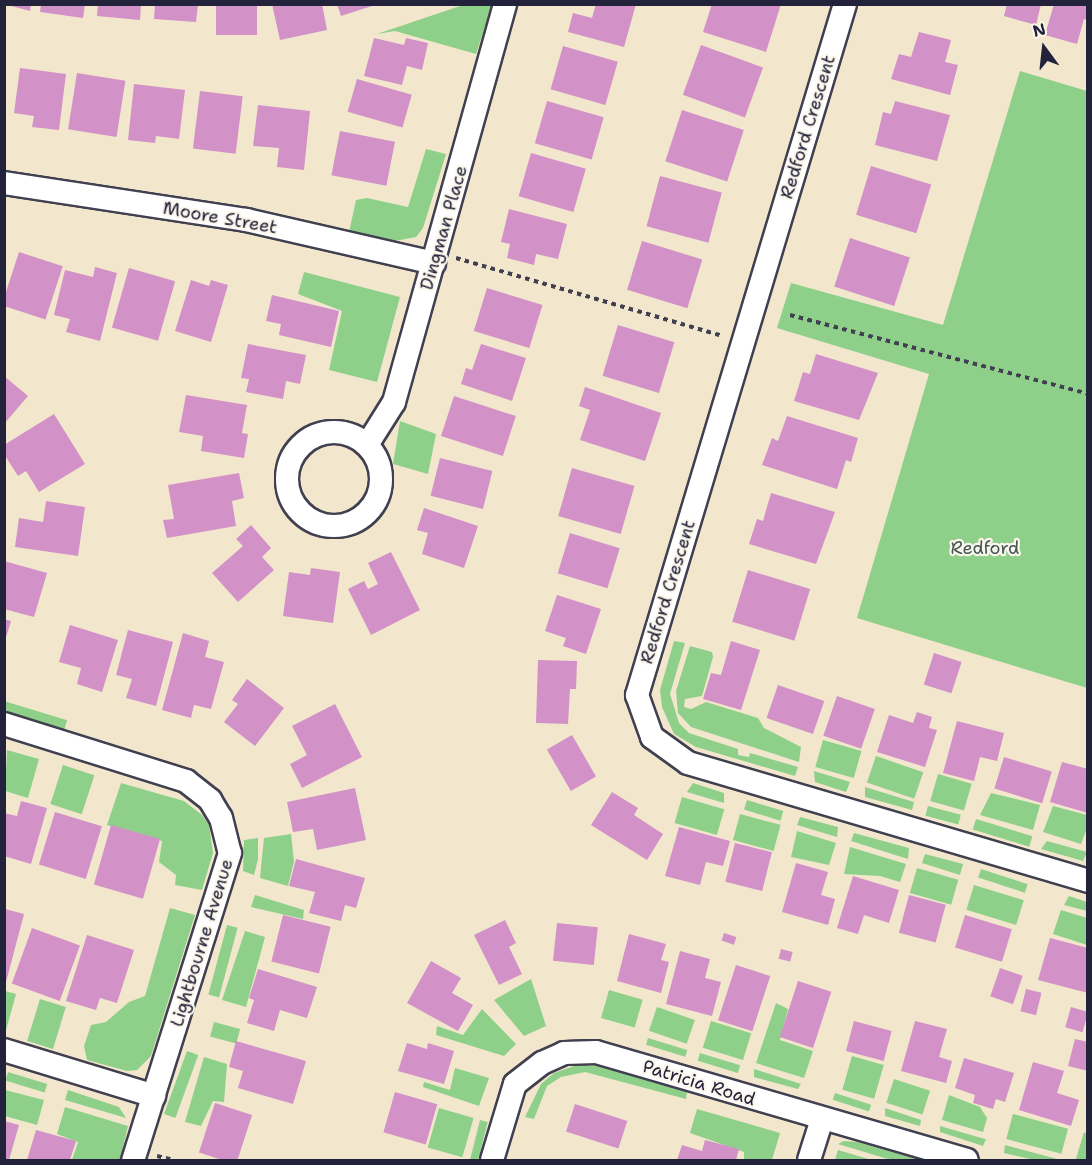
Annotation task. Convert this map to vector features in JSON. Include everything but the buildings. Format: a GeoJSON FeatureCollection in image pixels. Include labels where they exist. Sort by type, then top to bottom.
{"type":"FeatureCollection","features":[{"type":"Feature","properties":{"kind":"street","name":"Dingman Place"},"geometry":{"type":"LineString","coordinates":[[367,445],[394,402],[505,4]]}},
{"type":"Feature","properties":{"kind":"street","name":"Redford Crescent"},"geometry":{"type":"LineString","coordinates":[[845,4],[637,695],[652,737],[688,763],[1088,881]]}},
{"type":"Feature","properties":{"kind":"street","name":"Moore Street"},"geometry":{"type":"LineString","coordinates":[[4,183],[246,220],[436,258]]}},
{"type":"Feature","properties":{"kind":"street"},"geometry":{"type":"LineString","coordinates":[[338,431],[367,445],[378,463],[381,480],[373,504],[362,516],[340,525],[316,522],[302,514],[289,492],[286,476],[294,453],[321,433],[338,431]]}},
{"type":"Feature","properties":{"kind":"street","name":"Lightbourne Avenue"},"geometry":{"type":"LineString","coordinates":[[4,724],[186,781],[210,800],[220,818],[230,853],[133,1161]]}},
{"type":"Feature","properties":{"kind":"street"},"geometry":{"type":"LineString","coordinates":[[4,1050],[154,1096]]}},
{"type":"Feature","properties":{"kind":"street","name":"Patricia Road"},"geometry":{"type":"LineString","coordinates":[[492,1161],[515,1084],[542,1063],[564,1053],[596,1052],[967,1161]]}},
{"type":"Feature","properties":{"kind":"street"},"geometry":{"type":"LineString","coordinates":[[809,1161],[822,1119]]}},
{"type":"Feature","properties":{"kind":"path"},"geometry":{"type":"LineString","coordinates":[[436,258],[743,344]]}},
{"type":"Feature","properties":{"kind":"path"},"geometry":{"type":"LineString","coordinates":[[790,315],[1088,394]]}},
{"type":"Feature","properties":{"kind":"green space"},"geometry":{"type":"Polygon","coordinates":[[[463,5],[492,5],[476,54],[395,31],[377,34],[463,5]]]}},
{"type":"Feature","properties":{"kind":"green space","name":"Redford"},"geometry":{"type":"Polygon","coordinates":[[[1020,71],[1087,91],[1087,688],[857,618],[929,374],[777,328],[791,283],[943,325],[1020,71]]]}},
{"type":"Feature","properties":{"kind":"green space"},"geometry":{"type":"Polygon","coordinates":[[[426,149],[446,154],[423,228],[416,237],[395,241],[349,232],[356,200],[367,198],[408,207],[426,149]]]}},
{"type":"Feature","properties":{"kind":"green space"},"geometry":{"type":"Polygon","coordinates":[[[304,272],[400,297],[377,382],[329,370],[342,311],[298,294],[304,272]]]}},
{"type":"Feature","properties":{"kind":"green space"},"geometry":{"type":"Polygon","coordinates":[[[400,421],[436,434],[428,474],[393,464],[400,421]]]}},
{"type":"Feature","properties":{"kind":"green space"},"geometry":{"type":"Polygon","coordinates":[[[674,641],[685,643],[670,694],[679,723],[689,733],[738,749],[738,755],[749,757],[750,753],[798,767],[795,776],[696,747],[674,734],[662,707],[660,690],[674,641]]]}},
{"type":"Feature","properties":{"kind":"green space"},"geometry":{"type":"Polygon","coordinates":[[[690,646],[712,652],[713,657],[702,696],[685,699],[684,707],[691,709],[706,702],[758,718],[764,728],[801,747],[799,762],[691,727],[678,713],[676,691],[690,646]]]}},
{"type":"Feature","properties":{"kind":"green space"},"geometry":{"type":"Polygon","coordinates":[[[4,701],[67,720],[64,732],[4,714],[4,701]]]}},
{"type":"Feature","properties":{"kind":"green space"},"geometry":{"type":"Polygon","coordinates":[[[823,740],[861,751],[854,778],[815,767],[823,740]]]}},
{"type":"Feature","properties":{"kind":"green space"},"geometry":{"type":"Polygon","coordinates":[[[7,750],[39,759],[28,798],[5,791],[7,750]]]}},
{"type":"Feature","properties":{"kind":"green space"},"geometry":{"type":"Polygon","coordinates":[[[876,756],[923,772],[914,799],[867,782],[876,756]]]}},
{"type":"Feature","properties":{"kind":"green space"},"geometry":{"type":"Polygon","coordinates":[[[63,765],[94,775],[82,814],[50,804],[63,765]]]}},
{"type":"Feature","properties":{"kind":"green space"},"geometry":{"type":"Polygon","coordinates":[[[814,771],[850,782],[846,792],[815,782],[814,771]]]}},
{"type":"Feature","properties":{"kind":"green space"},"geometry":{"type":"Polygon","coordinates":[[[938,774],[972,784],[964,811],[930,801],[938,774]]]}},
{"type":"Feature","properties":{"kind":"green space"},"geometry":{"type":"Polygon","coordinates":[[[121,783],[184,801],[202,815],[209,825],[213,853],[202,890],[175,885],[176,875],[159,862],[162,841],[107,825],[121,783]]]}},
{"type":"Feature","properties":{"kind":"green space"},"geometry":{"type":"Polygon","coordinates":[[[693,783],[724,793],[724,803],[687,792],[693,783]]]}},
{"type":"Feature","properties":{"kind":"green space"},"geometry":{"type":"Polygon","coordinates":[[[865,787],[914,802],[912,810],[865,797],[865,787]]]}},
{"type":"Feature","properties":{"kind":"green space"},"geometry":{"type":"Polygon","coordinates":[[[991,793],[1040,805],[1033,830],[980,815],[991,793]]]}},
{"type":"Feature","properties":{"kind":"green space"},"geometry":{"type":"Polygon","coordinates":[[[682,797],[724,809],[717,835],[675,823],[682,797]]]}},
{"type":"Feature","properties":{"kind":"green space"},"geometry":{"type":"Polygon","coordinates":[[[747,800],[783,811],[780,821],[744,810],[747,800]]]}},
{"type":"Feature","properties":{"kind":"green space"},"geometry":{"type":"Polygon","coordinates":[[[928,806],[961,815],[958,824],[925,816],[928,806]]]}},
{"type":"Feature","properties":{"kind":"green space"},"geometry":{"type":"Polygon","coordinates":[[[1053,806],[1087,815],[1087,828],[1081,844],[1043,832],[1053,806]]]}},
{"type":"Feature","properties":{"kind":"green space"},"geometry":{"type":"Polygon","coordinates":[[[740,814],[781,825],[774,851],[733,840],[740,814]]]}},
{"type":"Feature","properties":{"kind":"green space"},"geometry":{"type":"Polygon","coordinates":[[[800,817],[838,827],[837,837],[797,825],[800,817]]]}},
{"type":"Feature","properties":{"kind":"green space"},"geometry":{"type":"Polygon","coordinates":[[[976,819],[1032,836],[1029,847],[973,830],[976,819]]]}},
{"type":"Feature","properties":{"kind":"green space"},"geometry":{"type":"Polygon","coordinates":[[[797,831],[836,843],[829,865],[791,857],[797,831]]]}},
{"type":"Feature","properties":{"kind":"green space"},"geometry":{"type":"Polygon","coordinates":[[[854,833],[909,848],[908,859],[851,841],[854,833]]]}},
{"type":"Feature","properties":{"kind":"green space"},"geometry":{"type":"Polygon","coordinates":[[[291,834],[294,862],[288,886],[260,878],[264,838],[291,834]]]}},
{"type":"Feature","properties":{"kind":"green space"},"geometry":{"type":"Polygon","coordinates":[[[258,838],[258,859],[254,875],[243,871],[244,840],[258,838]]]}},
{"type":"Feature","properties":{"kind":"green space"},"geometry":{"type":"Polygon","coordinates":[[[1047,841],[1087,852],[1083,861],[1041,849],[1047,841]]]}},
{"type":"Feature","properties":{"kind":"green space"},"geometry":{"type":"Polygon","coordinates":[[[850,847],[906,864],[900,882],[880,876],[844,874],[850,847]]]}},
{"type":"Feature","properties":{"kind":"green space"},"geometry":{"type":"Polygon","coordinates":[[[925,854],[963,864],[960,875],[922,863],[925,854]]]}},
{"type":"Feature","properties":{"kind":"green space"},"geometry":{"type":"Polygon","coordinates":[[[917,868],[958,880],[951,905],[910,893],[917,868]]]}},
{"type":"Feature","properties":{"kind":"green space"},"geometry":{"type":"Polygon","coordinates":[[[981,869],[1028,884],[1025,893],[978,878],[981,869]]]}},
{"type":"Feature","properties":{"kind":"green space"},"geometry":{"type":"Polygon","coordinates":[[[974,885],[1024,900],[1016,925],[966,910],[974,885]]]}},
{"type":"Feature","properties":{"kind":"green space"},"geometry":{"type":"Polygon","coordinates":[[[255,895],[304,910],[303,919],[251,907],[255,895]]]}},
{"type":"Feature","properties":{"kind":"green space"},"geometry":{"type":"Polygon","coordinates":[[[1069,896],[1087,902],[1087,911],[1064,905],[1069,896]]]}},
{"type":"Feature","properties":{"kind":"green space"},"geometry":{"type":"Polygon","coordinates":[[[170,908],[195,915],[151,1056],[137,1070],[127,1071],[87,1060],[84,1046],[91,1025],[106,1022],[129,1002],[145,996],[170,908]]]}},
{"type":"Feature","properties":{"kind":"green space"},"geometry":{"type":"Polygon","coordinates":[[[1061,910],[1087,918],[1087,945],[1053,934],[1061,910]]]}},
{"type":"Feature","properties":{"kind":"green space"},"geometry":{"type":"Polygon","coordinates":[[[227,925],[238,928],[219,997],[208,995],[227,925]]]}},
{"type":"Feature","properties":{"kind":"green space"},"geometry":{"type":"Polygon","coordinates":[[[245,931],[265,937],[246,1007],[222,1000],[245,931]]]}},
{"type":"Feature","properties":{"kind":"green space"},"geometry":{"type":"Polygon","coordinates":[[[531,979],[546,1026],[524,1036],[494,1000],[531,979]]]}},
{"type":"Feature","properties":{"kind":"green space"},"geometry":{"type":"Polygon","coordinates":[[[609,990],[643,1000],[635,1028],[601,1018],[609,990]]]}},
{"type":"Feature","properties":{"kind":"green space"},"geometry":{"type":"Polygon","coordinates":[[[4,991],[16,994],[5,1034],[4,991]]]}},
{"type":"Feature","properties":{"kind":"green space"},"geometry":{"type":"Polygon","coordinates":[[[40,999],[66,1007],[53,1049],[27,1041],[40,999]]]}},
{"type":"Feature","properties":{"kind":"green space"},"geometry":{"type":"Polygon","coordinates":[[[776,1003],[788,1009],[780,1040],[813,1051],[804,1078],[756,1063],[776,1003]]]}},
{"type":"Feature","properties":{"kind":"green space"},"geometry":{"type":"Polygon","coordinates":[[[657,1007],[695,1020],[687,1044],[649,1031],[657,1007]]]}},
{"type":"Feature","properties":{"kind":"green space"},"geometry":{"type":"Polygon","coordinates":[[[482,1009],[516,1044],[504,1056],[436,1035],[437,1026],[463,1035],[482,1009]]]}},
{"type":"Feature","properties":{"kind":"green space"},"geometry":{"type":"Polygon","coordinates":[[[711,1021],[751,1033],[743,1060],[703,1048],[711,1021]]]}},
{"type":"Feature","properties":{"kind":"green space"},"geometry":{"type":"Polygon","coordinates":[[[214,1022],[240,1029],[236,1043],[210,1036],[214,1022]]]}},
{"type":"Feature","properties":{"kind":"green space"},"geometry":{"type":"Polygon","coordinates":[[[648,1038],[687,1050],[685,1057],[646,1045],[648,1038]]]}},
{"type":"Feature","properties":{"kind":"green space"},"geometry":{"type":"Polygon","coordinates":[[[187,1051],[198,1055],[175,1118],[164,1114],[187,1051]]]}},
{"type":"Feature","properties":{"kind":"green space"},"geometry":{"type":"Polygon","coordinates":[[[700,1053],[740,1065],[738,1073],[698,1061],[700,1053]]]}},
{"type":"Feature","properties":{"kind":"green space"},"geometry":{"type":"Polygon","coordinates":[[[852,1056],[884,1065],[874,1099],[842,1090],[852,1056]]]}},
{"type":"Feature","properties":{"kind":"green space"},"geometry":{"type":"Polygon","coordinates":[[[204,1057],[227,1064],[224,1102],[213,1101],[201,1126],[185,1122],[204,1057]]]}},
{"type":"Feature","properties":{"kind":"green space"},"geometry":{"type":"Polygon","coordinates":[[[593,1065],[687,1092],[686,1099],[585,1072],[561,1077],[547,1086],[534,1119],[525,1117],[541,1084],[554,1073],[574,1066],[593,1065]]]}},
{"type":"Feature","properties":{"kind":"green space"},"geometry":{"type":"Polygon","coordinates":[[[455,1068],[489,1078],[479,1106],[423,1087],[424,1082],[450,1090],[455,1068]]]}},
{"type":"Feature","properties":{"kind":"green space"},"geometry":{"type":"Polygon","coordinates":[[[754,1069],[801,1084],[798,1089],[754,1077],[754,1069]]]}},
{"type":"Feature","properties":{"kind":"green space"},"geometry":{"type":"Polygon","coordinates":[[[8,1072],[47,1084],[45,1093],[5,1081],[8,1072]]]}},
{"type":"Feature","properties":{"kind":"green space"},"geometry":{"type":"Polygon","coordinates":[[[894,1079],[930,1091],[922,1115],[886,1103],[894,1079]]]}},
{"type":"Feature","properties":{"kind":"green space"},"geometry":{"type":"Polygon","coordinates":[[[5,1090],[44,1100],[37,1125],[5,1116],[5,1090]]]}},
{"type":"Feature","properties":{"kind":"green space"},"geometry":{"type":"Polygon","coordinates":[[[68,1090],[119,1107],[126,1118],[65,1100],[68,1090]]]}},
{"type":"Feature","properties":{"kind":"green space"},"geometry":{"type":"Polygon","coordinates":[[[835,1093],[871,1105],[869,1111],[833,1100],[835,1093]]]}},
{"type":"Feature","properties":{"kind":"green space"},"geometry":{"type":"Polygon","coordinates":[[[949,1095],[980,1107],[987,1118],[983,1132],[942,1120],[949,1095]]]}},
{"type":"Feature","properties":{"kind":"green space"},"geometry":{"type":"Polygon","coordinates":[[[65,1107],[128,1126],[120,1160],[72,1160],[78,1142],[57,1134],[65,1107]]]}},
{"type":"Feature","properties":{"kind":"green space"},"geometry":{"type":"Polygon","coordinates":[[[439,1108],[474,1118],[462,1157],[428,1147],[439,1108]]]}},
{"type":"Feature","properties":{"kind":"green space"},"geometry":{"type":"Polygon","coordinates":[[[885,1108],[921,1120],[920,1126],[885,1116],[885,1108]]]}},
{"type":"Feature","properties":{"kind":"green space"},"geometry":{"type":"Polygon","coordinates":[[[697,1109],[780,1133],[772,1160],[744,1160],[744,1152],[690,1133],[697,1109]]]}},
{"type":"Feature","properties":{"kind":"green space"},"geometry":{"type":"Polygon","coordinates":[[[1013,1114],[1068,1129],[1061,1154],[1006,1139],[1013,1114]]]}},
{"type":"Feature","properties":{"kind":"green space"},"geometry":{"type":"Polygon","coordinates":[[[480,1120],[488,1122],[478,1160],[470,1160],[480,1120]]]}},
{"type":"Feature","properties":{"kind":"green space"},"geometry":{"type":"Polygon","coordinates":[[[940,1126],[986,1139],[983,1146],[940,1132],[940,1126]]]}},
{"type":"Feature","properties":{"kind":"green space"},"geometry":{"type":"Polygon","coordinates":[[[1084,1132],[1087,1134],[1087,1160],[1076,1159],[1084,1132]]]}},
{"type":"Feature","properties":{"kind":"green space"},"geometry":{"type":"Polygon","coordinates":[[[844,1141],[857,1142],[920,1160],[891,1160],[838,1144],[844,1141]]]}},
{"type":"Feature","properties":{"kind":"green space"},"geometry":{"type":"Polygon","coordinates":[[[1005,1145],[1061,1160],[1035,1160],[1004,1153],[1005,1145]]]}},
{"type":"Feature","properties":{"kind":"green space"},"geometry":{"type":"Polygon","coordinates":[[[838,1150],[872,1160],[835,1160],[838,1150]]]}}]}
